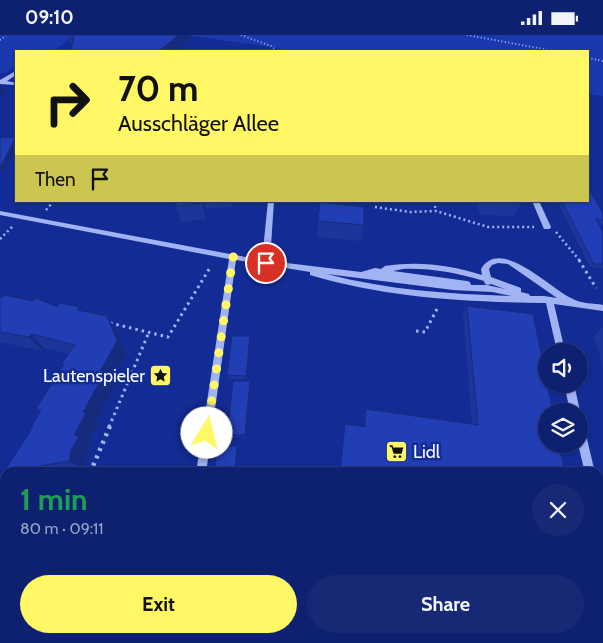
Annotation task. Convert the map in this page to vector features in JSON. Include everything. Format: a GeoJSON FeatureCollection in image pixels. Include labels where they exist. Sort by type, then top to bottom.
{"type":"FeatureCollection","features":[{"type":"Feature","properties":{"kind":"street"},"geometry":{"type":"LineString","coordinates":[[2,82],[15,74]]}},
{"type":"Feature","properties":{"kind":"street"},"geometry":{"type":"LineString","coordinates":[[2,82],[15,84]]}},
{"type":"Feature","properties":{"kind":"street"},"geometry":{"type":"LineString","coordinates":[[266,263],[271,202]]}},
{"type":"Feature","properties":{"kind":"street"},"geometry":{"type":"LineString","coordinates":[[535,202],[547,227]]}},
{"type":"Feature","properties":{"kind":"street"},"geometry":{"type":"LineString","coordinates":[[0,213],[266,263],[359,273],[375,278],[443,286],[492,289]]}},
{"type":"Feature","properties":{"kind":"street"},"geometry":{"type":"LineString","coordinates":[[202,467],[233,257]]}},
{"type":"Feature","properties":{"kind":"street"},"geometry":{"type":"LineString","coordinates":[[492,289],[486,278],[485,269],[489,263],[498,260],[510,262],[526,270],[575,305]]}},
{"type":"Feature","properties":{"kind":"street"},"geometry":{"type":"LineString","coordinates":[[359,273],[404,265],[420,264],[442,267],[486,278],[549,300]]}},
{"type":"Feature","properties":{"kind":"street"},"geometry":{"type":"LineString","coordinates":[[294,267],[348,284],[465,299],[549,300]]}},
{"type":"Feature","properties":{"kind":"street"},"geometry":{"type":"LineString","coordinates":[[375,271],[452,280],[575,305],[603,308]]}},
{"type":"Feature","properties":{"kind":"street"},"geometry":{"type":"LineString","coordinates":[[549,300],[559,343]]}},
{"type":"Feature","properties":{"kind":"street"},"geometry":{"type":"LineString","coordinates":[[585,453],[589,467]]}},
{"type":"Feature","properties":{"kind":"path"},"geometry":{"type":"LineString","coordinates":[[0,35],[6,36],[0,40]]}},
{"type":"Feature","properties":{"kind":"path"},"geometry":{"type":"LineString","coordinates":[[240,35],[271,46],[276,50]]}},
{"type":"Feature","properties":{"kind":"path"},"geometry":{"type":"LineString","coordinates":[[467,35],[549,50]]}},
{"type":"Feature","properties":{"kind":"path"},"geometry":{"type":"LineString","coordinates":[[589,58],[603,61]]}},
{"type":"Feature","properties":{"kind":"path"},"geometry":{"type":"LineString","coordinates":[[434,202],[436,211]]}},
{"type":"Feature","properties":{"kind":"path"},"geometry":{"type":"LineString","coordinates":[[375,207],[410,212],[436,211],[488,227],[547,227],[555,231],[568,249],[576,255],[596,288]]}},
{"type":"Feature","properties":{"kind":"path"},"geometry":{"type":"LineString","coordinates":[[102,321],[168,337],[218,254]]}},
{"type":"Feature","properties":{"kind":"path"},"geometry":{"type":"LineString","coordinates":[[416,331],[425,332],[441,303]]}},
{"type":"Feature","properties":{"kind":"path"},"geometry":{"type":"LineString","coordinates":[[93,467],[149,332]]}},
{"type":"Feature","properties":{"kind":"shaded area"},"geometry":{"type":"Polygon","coordinates":[[[0,35],[76,35],[54,50],[15,50],[15,66],[5,73],[0,73],[0,35]]]}},
{"type":"Feature","properties":{"kind":"shaded area"},"geometry":{"type":"Polygon","coordinates":[[[186,35],[603,35],[603,96],[589,94],[589,50],[290,50],[186,35]]]}},
{"type":"Feature","properties":{"kind":"building"},"geometry":{"type":"Polygon","coordinates":[[[75,35],[179,35],[160,50],[70,50],[75,35]]]}},
{"type":"Feature","properties":{"kind":"building"},"geometry":{"type":"Polygon","coordinates":[[[15,137],[0,168],[0,138],[15,137]]]}},
{"type":"Feature","properties":{"kind":"building"},"geometry":{"type":"Polygon","coordinates":[[[589,189],[603,214],[603,220],[596,219],[603,232],[603,264],[594,264],[563,202],[589,202],[589,189]]]}},
{"type":"Feature","properties":{"kind":"building"},"geometry":{"type":"Polygon","coordinates":[[[176,202],[202,202],[202,203],[176,206],[176,202]]]}},
{"type":"Feature","properties":{"kind":"building"},"geometry":{"type":"Polygon","coordinates":[[[320,202],[364,207],[364,225],[318,221],[320,202]]]}},
{"type":"Feature","properties":{"kind":"building"},"geometry":{"type":"Polygon","coordinates":[[[5,295],[32,301],[36,298],[57,307],[60,303],[79,307],[77,310],[107,316],[117,341],[101,370],[105,372],[83,412],[86,413],[74,435],[79,436],[71,450],[69,461],[34,467],[7,467],[33,427],[31,427],[41,410],[36,409],[64,364],[62,363],[75,345],[31,334],[29,337],[0,332],[0,296],[3,297],[5,295]]]}},
{"type":"Feature","properties":{"kind":"building"},"geometry":{"type":"Polygon","coordinates":[[[467,306],[533,314],[539,343],[538,393],[549,393],[551,403],[538,403],[538,453],[561,453],[564,467],[341,467],[345,424],[365,427],[366,409],[478,425],[467,306]]]}},
{"type":"Feature","properties":{"kind":"building"},"geometry":{"type":"Polygon","coordinates":[[[232,336],[250,336],[246,376],[227,375],[232,336]]]}},
{"type":"Feature","properties":{"kind":"building"},"geometry":{"type":"Polygon","coordinates":[[[233,381],[250,381],[245,435],[227,435],[233,381]]]}},
{"type":"Feature","properties":{"kind":"building"},"geometry":{"type":"Polygon","coordinates":[[[217,446],[237,446],[235,467],[215,467],[217,446]]]}},
{"type":"Feature","properties":{"kind":"place","name":"Lautenspieler"},"geometry":{"type":"Point","coordinates":[161,376]}},
{"type":"Feature","properties":{"kind":"place","name":"Lidl"},"geometry":{"type":"Point","coordinates":[397,452]}},
{"type":"Feature","properties":{"kind":"route"},"geometry":{"type":"LineString","coordinates":[[207,433],[233,257],[266,263]]}}]}
